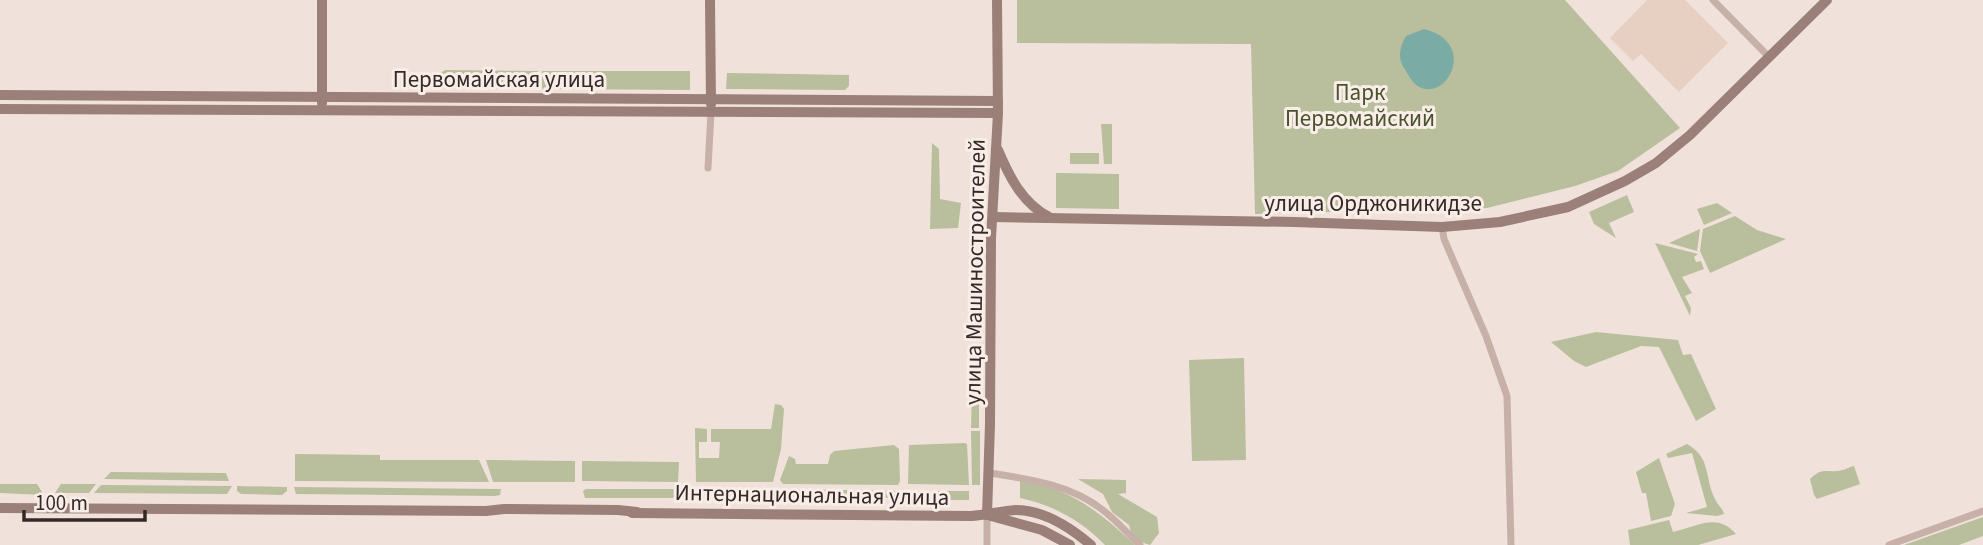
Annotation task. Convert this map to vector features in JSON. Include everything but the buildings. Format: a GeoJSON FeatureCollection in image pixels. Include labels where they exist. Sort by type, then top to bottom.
{"type":"FeatureCollection","features":[{"type":"Feature","properties":{"kind":"main road"},"geometry":{"type":"LineString","coordinates":[[322,0],[322,110]]}},
{"type":"Feature","properties":{"kind":"main road"},"geometry":{"type":"LineString","coordinates":[[710,0],[711,112]]}},
{"type":"Feature","properties":{"kind":"main road","name":"улица Машиностроителей"},"geometry":{"type":"LineString","coordinates":[[987,515],[990,472],[990,238],[998,113],[997,0]]}},
{"type":"Feature","properties":{"kind":"main road","name":"улица Орджоникидзе"},"geometry":{"type":"LineString","coordinates":[[993,217],[1442,227],[1500,222],[1568,206],[1625,181],[1656,163],[1690,135],[1827,0]]}},
{"type":"Feature","properties":{"kind":"main road","name":"Первомайская улица"},"geometry":{"type":"LineString","coordinates":[[0,95],[998,101]]}},
{"type":"Feature","properties":{"kind":"main road","name":"Первомайская улица"},"geometry":{"type":"LineString","coordinates":[[0,108],[998,113]]}},
{"type":"Feature","properties":{"kind":"main road"},"geometry":{"type":"LineString","coordinates":[[997,148],[1019,192],[1038,211],[1052,219]]}},
{"type":"Feature","properties":{"kind":"main road","name":"Интернациональная улица"},"geometry":{"type":"LineString","coordinates":[[0,508],[987,515],[1018,510],[1048,517],[1076,532],[1091,545]]}},
{"type":"Feature","properties":{"kind":"main road","name":"Интернациональная улица"},"geometry":{"type":"LineString","coordinates":[[987,515],[1042,530],[1070,545]]}},
{"type":"Feature","properties":{"kind":"street"},"geometry":{"type":"LineString","coordinates":[[1713,0],[1769,57]]}},
{"type":"Feature","properties":{"kind":"street"},"geometry":{"type":"LineString","coordinates":[[708,168],[711,112]]}},
{"type":"Feature","properties":{"kind":"street"},"geometry":{"type":"LineString","coordinates":[[1442,227],[1444,239],[1486,336],[1507,396],[1511,545]]}},
{"type":"Feature","properties":{"kind":"street"},"geometry":{"type":"LineString","coordinates":[[990,472],[1050,484],[1080,495],[1103,510],[1140,545]]}},
{"type":"Feature","properties":{"kind":"street"},"geometry":{"type":"LineString","coordinates":[[1889,545],[1983,511]]}},
{"type":"Feature","properties":{"kind":"street","name":"улица Машиностроителей"},"geometry":{"type":"LineString","coordinates":[[987,515],[987,545]]}},
{"type":"Feature","properties":{"kind":"green space","name":"Парк Первомайский"},"geometry":{"type":"Polygon","coordinates":[[[1017,0],[1565,0],[1680,128],[1618,171],[1575,186],[1487,208],[1255,214],[1251,44],[1017,43],[1017,0]]]}},
{"type":"Feature","properties":{"kind":"green space"},"geometry":{"type":"Polygon","coordinates":[[[445,70],[538,71],[537,89],[418,88],[445,70]]]}},
{"type":"Feature","properties":{"kind":"green space"},"geometry":{"type":"Polygon","coordinates":[[[542,71],[690,71],[690,90],[542,89],[542,71]]]}},
{"type":"Feature","properties":{"kind":"green space"},"geometry":{"type":"Polygon","coordinates":[[[727,73],[849,75],[849,86],[845,90],[726,89],[727,73]]]}},
{"type":"Feature","properties":{"kind":"green space"},"geometry":{"type":"Polygon","coordinates":[[[1101,124],[1112,124],[1112,164],[1104,164],[1101,124]]]}},
{"type":"Feature","properties":{"kind":"green space"},"geometry":{"type":"Polygon","coordinates":[[[932,143],[939,149],[940,199],[961,203],[958,228],[930,229],[932,143]]]}},
{"type":"Feature","properties":{"kind":"green space"},"geometry":{"type":"Polygon","coordinates":[[[1070,153],[1099,153],[1099,164],[1070,164],[1070,153]]]}},
{"type":"Feature","properties":{"kind":"green space"},"geometry":{"type":"Polygon","coordinates":[[[1056,173],[1119,174],[1119,209],[1056,208],[1056,173]]]}},
{"type":"Feature","properties":{"kind":"green space"},"geometry":{"type":"Polygon","coordinates":[[[1627,195],[1634,212],[1609,223],[1616,238],[1594,224],[1589,212],[1627,195]]]}},
{"type":"Feature","properties":{"kind":"green space"},"geometry":{"type":"Polygon","coordinates":[[[1717,203],[1732,213],[1704,225],[1697,209],[1717,203]]]}},
{"type":"Feature","properties":{"kind":"green space"},"geometry":{"type":"Polygon","coordinates":[[[1735,216],[1757,230],[1786,239],[1710,273],[1700,251],[1703,229],[1735,216]]]}},
{"type":"Feature","properties":{"kind":"green space"},"geometry":{"type":"Polygon","coordinates":[[[1700,229],[1697,251],[1669,243],[1700,229]]]}},
{"type":"Feature","properties":{"kind":"green space"},"geometry":{"type":"Polygon","coordinates":[[[1655,243],[1698,254],[1694,257],[1696,262],[1701,261],[1704,269],[1682,277],[1692,293],[1685,296],[1691,308],[1690,316],[1655,243]]]}},
{"type":"Feature","properties":{"kind":"green space"},"geometry":{"type":"Polygon","coordinates":[[[1596,332],[1678,340],[1683,355],[1691,354],[1716,409],[1696,421],[1659,347],[1641,346],[1586,367],[1551,342],[1596,332]]]}},
{"type":"Feature","properties":{"kind":"green space"},"geometry":{"type":"Polygon","coordinates":[[[1244,358],[1246,460],[1192,461],[1189,360],[1244,358]]]}},
{"type":"Feature","properties":{"kind":"green space"},"geometry":{"type":"Polygon","coordinates":[[[975,385],[979,388],[979,428],[971,428],[972,387],[975,385]]]}},
{"type":"Feature","properties":{"kind":"green space"},"geometry":{"type":"Polygon","coordinates":[[[775,404],[784,409],[781,449],[773,482],[696,482],[695,428],[707,429],[707,442],[699,442],[699,458],[719,458],[720,442],[711,442],[711,429],[771,429],[775,404]]]}},
{"type":"Feature","properties":{"kind":"green space"},"geometry":{"type":"Polygon","coordinates":[[[971,431],[980,431],[980,485],[972,485],[971,431]]]}},
{"type":"Feature","properties":{"kind":"green space"},"geometry":{"type":"Polygon","coordinates":[[[965,443],[969,485],[908,484],[909,445],[965,443]]]}},
{"type":"Feature","properties":{"kind":"green space"},"geometry":{"type":"Polygon","coordinates":[[[1687,444],[1704,462],[1712,491],[1724,514],[1717,516],[1686,513],[1707,507],[1692,453],[1668,458],[1666,454],[1687,444]]]}},
{"type":"Feature","properties":{"kind":"green space"},"geometry":{"type":"Polygon","coordinates":[[[894,445],[899,449],[898,485],[783,484],[780,480],[789,456],[795,459],[796,464],[828,464],[834,451],[894,445]]]}},
{"type":"Feature","properties":{"kind":"green space"},"geometry":{"type":"Polygon","coordinates":[[[295,454],[380,455],[380,460],[479,460],[489,482],[295,481],[295,454]]]}},
{"type":"Feature","properties":{"kind":"green space"},"geometry":{"type":"Polygon","coordinates":[[[1659,458],[1675,504],[1671,516],[1651,521],[1646,493],[1642,493],[1636,472],[1659,458]]]}},
{"type":"Feature","properties":{"kind":"green space"},"geometry":{"type":"Polygon","coordinates":[[[486,460],[575,461],[575,482],[493,482],[486,460]]]}},
{"type":"Feature","properties":{"kind":"green space"},"geometry":{"type":"Polygon","coordinates":[[[582,461],[679,462],[678,482],[582,481],[582,461]]]}},
{"type":"Feature","properties":{"kind":"green space"},"geometry":{"type":"Polygon","coordinates":[[[1854,466],[1860,484],[1817,499],[1810,479],[1820,472],[1839,471],[1854,466]]]}},
{"type":"Feature","properties":{"kind":"green space"},"geometry":{"type":"Polygon","coordinates":[[[111,472],[226,473],[229,481],[104,479],[111,472]]]}},
{"type":"Feature","properties":{"kind":"green space"},"geometry":{"type":"Polygon","coordinates":[[[1078,479],[1126,480],[1126,493],[1118,494],[1157,517],[1159,533],[1150,545],[1141,542],[1131,532],[1129,525],[1112,512],[1103,494],[1078,479]]]}},
{"type":"Feature","properties":{"kind":"green space"},"geometry":{"type":"Polygon","coordinates":[[[1020,481],[1069,495],[1096,512],[1135,545],[1105,545],[1066,515],[1020,498],[1020,481]]]}},
{"type":"Feature","properties":{"kind":"green space"},"geometry":{"type":"Polygon","coordinates":[[[0,484],[37,484],[44,495],[0,493],[0,484]]]}},
{"type":"Feature","properties":{"kind":"green space"},"geometry":{"type":"Polygon","coordinates":[[[61,484],[96,484],[89,493],[55,493],[61,484]]]}},
{"type":"Feature","properties":{"kind":"green space"},"geometry":{"type":"Polygon","coordinates":[[[101,485],[232,486],[227,494],[94,493],[101,485]]]}},
{"type":"Feature","properties":{"kind":"green space"},"geometry":{"type":"Polygon","coordinates":[[[237,486],[287,487],[287,491],[282,495],[241,494],[237,491],[237,486]]]}},
{"type":"Feature","properties":{"kind":"green space"},"geometry":{"type":"Polygon","coordinates":[[[294,487],[501,489],[500,495],[495,496],[296,494],[294,487]]]}},
{"type":"Feature","properties":{"kind":"green space"},"geometry":{"type":"Polygon","coordinates":[[[698,488],[771,489],[770,497],[766,498],[701,498],[698,488]]]}},
{"type":"Feature","properties":{"kind":"green space"},"geometry":{"type":"Polygon","coordinates":[[[679,489],[680,498],[585,498],[583,491],[679,489]]]}},
{"type":"Feature","properties":{"kind":"green space"},"geometry":{"type":"Polygon","coordinates":[[[779,489],[901,491],[899,498],[780,497],[779,489]]]}},
{"type":"Feature","properties":{"kind":"green space"},"geometry":{"type":"Polygon","coordinates":[[[908,491],[969,491],[969,500],[908,500],[908,491]]]}},
{"type":"Feature","properties":{"kind":"green space"},"geometry":{"type":"Polygon","coordinates":[[[1983,517],[1983,536],[1959,545],[1904,545],[1983,517]]]}},
{"type":"Feature","properties":{"kind":"green space"},"geometry":{"type":"Polygon","coordinates":[[[1669,520],[1673,532],[1714,522],[1729,527],[1736,534],[1698,545],[1630,545],[1628,530],[1669,520]]]}},
{"type":"Feature","properties":{"kind":"shaded area"},"geometry":{"type":"Polygon","coordinates":[[[1647,0],[1685,0],[1728,43],[1679,92],[1641,54],[1633,61],[1610,38],[1647,0]]]}},
{"type":"Feature","properties":{"kind":"water"},"geometry":{"type":"Polygon","coordinates":[[[1424,29],[1441,36],[1451,47],[1454,59],[1452,71],[1446,81],[1437,88],[1426,89],[1415,84],[1401,62],[1400,54],[1406,36],[1424,29]]]}}]}
